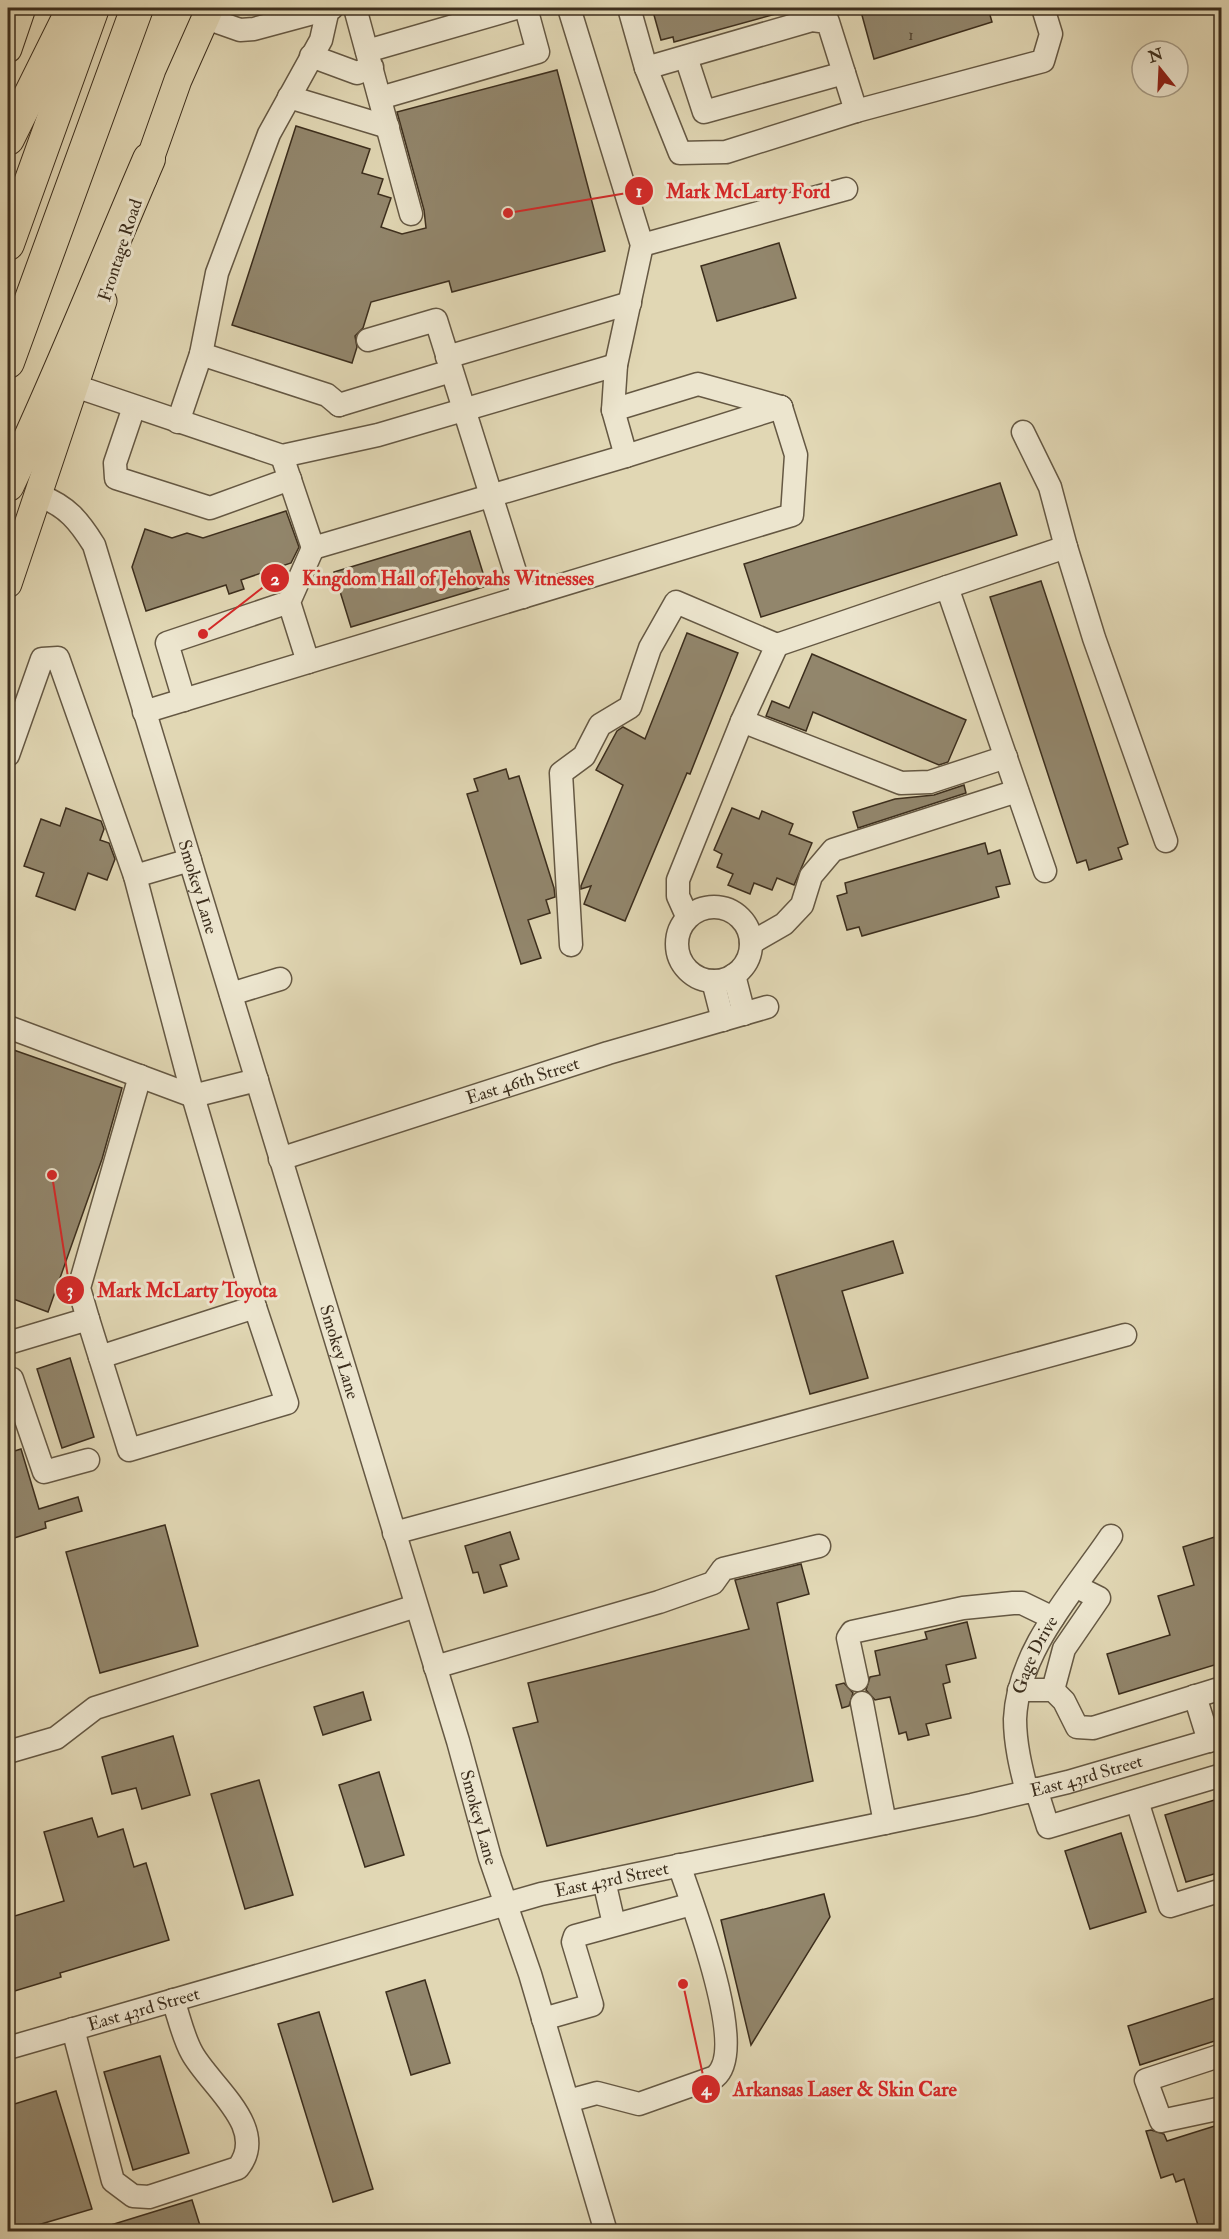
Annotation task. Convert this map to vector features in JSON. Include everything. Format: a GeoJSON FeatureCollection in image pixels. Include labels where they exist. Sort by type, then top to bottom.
{"type":"FeatureCollection","features":[{"type":"Feature","properties":{"kind":"highway"},"geometry":{"type":"LineString","coordinates":[[8,139],[73,8]]}},
{"type":"Feature","properties":{"kind":"highway"},"geometry":{"type":"LineString","coordinates":[[8,244],[93,8]]}},
{"type":"Feature","properties":{"kind":"highway"},"geometry":{"type":"LineString","coordinates":[[8,362],[137,8]]}},
{"type":"Feature","properties":{"kind":"highway"},"geometry":{"type":"LineString","coordinates":[[8,485],[47,404],[83,310],[149,159]]}},
{"type":"Feature","properties":{"kind":"main road"},"geometry":{"type":"LineString","coordinates":[[8,49],[22,8]]}},
{"type":"Feature","properties":{"kind":"main road","name":"Frontage Road"},"geometry":{"type":"LineString","coordinates":[[8,584],[149,159],[178,80],[208,13]]}},
{"type":"Feature","properties":{"kind":"street"},"geometry":{"type":"LineString","coordinates":[[208,13],[240,30],[254,29],[330,8]]}},
{"type":"Feature","properties":{"kind":"street"},"geometry":{"type":"LineString","coordinates":[[178,422],[201,354],[217,273],[269,134],[321,40],[330,8]]}},
{"type":"Feature","properties":{"kind":"street"},"geometry":{"type":"LineString","coordinates":[[355,8],[411,214]]}},
{"type":"Feature","properties":{"kind":"street"},"geometry":{"type":"LineString","coordinates":[[311,56],[357,73],[369,59],[516,8]]}},
{"type":"Feature","properties":{"kind":"street"},"geometry":{"type":"LineString","coordinates":[[380,98],[538,52],[526,8]]}},
{"type":"Feature","properties":{"kind":"street"},"geometry":{"type":"LineString","coordinates":[[569,8],[642,245],[616,365],[613,410],[627,456]]}},
{"type":"Feature","properties":{"kind":"street"},"geometry":{"type":"LineString","coordinates":[[629,8],[646,68],[680,153],[726,152],[856,111],[1043,61],[1051,34],[1043,8]]}},
{"type":"Feature","properties":{"kind":"street"},"geometry":{"type":"LineString","coordinates":[[646,68],[812,20],[828,22],[856,111]]}},
{"type":"Feature","properties":{"kind":"street"},"geometry":{"type":"LineString","coordinates":[[686,57],[704,112],[844,73]]}},
{"type":"Feature","properties":{"kind":"street"},"geometry":{"type":"LineString","coordinates":[[289,97],[388,127]]}},
{"type":"Feature","properties":{"kind":"street"},"geometry":{"type":"LineString","coordinates":[[642,245],[846,189]]}},
{"type":"Feature","properties":{"kind":"street"},"geometry":{"type":"LineString","coordinates":[[339,405],[449,364],[630,303]]}},
{"type":"Feature","properties":{"kind":"street"},"geometry":{"type":"LineString","coordinates":[[368,340],[436,320],[523,597]]}},
{"type":"Feature","properties":{"kind":"street"},"geometry":{"type":"LineString","coordinates":[[201,354],[327,395],[339,405]]}},
{"type":"Feature","properties":{"kind":"street"},"geometry":{"type":"LineString","coordinates":[[75,386],[282,456],[463,410],[616,365]]}},
{"type":"Feature","properties":{"kind":"street"},"geometry":{"type":"LineString","coordinates":[[613,410],[698,384],[781,407]]}},
{"type":"Feature","properties":{"kind":"street"},"geometry":{"type":"LineString","coordinates":[[332,445],[339,405]]}},
{"type":"Feature","properties":{"kind":"street"},"geometry":{"type":"LineString","coordinates":[[134,407],[115,463],[116,478],[210,508],[290,479]]}},
{"type":"Feature","properties":{"kind":"street"},"geometry":{"type":"LineString","coordinates":[[314,548],[627,456],[781,407]]}},
{"type":"Feature","properties":{"kind":"street"},"geometry":{"type":"LineString","coordinates":[[144,712],[792,515],[796,455],[781,407]]}},
{"type":"Feature","properties":{"kind":"street"},"geometry":{"type":"LineString","coordinates":[[1023,432],[1050,487],[1094,638],[1166,841]]}},
{"type":"Feature","properties":{"kind":"street"},"geometry":{"type":"LineString","coordinates":[[282,456],[314,548],[289,602],[309,662]]}},
{"type":"Feature","properties":{"kind":"street","name":"Smokey Lane"},"geometry":{"type":"LineString","coordinates":[[39,496],[59,503],[71,512],[94,545],[606,2232]]}},
{"type":"Feature","properties":{"kind":"street"},"geometry":{"type":"LineString","coordinates":[[571,945],[561,773],[584,756],[600,725],[630,707],[650,648],[676,602],[777,645],[1066,547]]}},
{"type":"Feature","properties":{"kind":"street"},"geometry":{"type":"LineString","coordinates":[[947,587],[1044,871]]}},
{"type":"Feature","properties":{"kind":"street"},"geometry":{"type":"LineString","coordinates":[[184,700],[167,643],[289,602]]}},
{"type":"Feature","properties":{"kind":"street"},"geometry":{"type":"LineString","coordinates":[[687,916],[678,896],[678,880],[742,721],[777,645]]}},
{"type":"Feature","properties":{"kind":"street"},"geometry":{"type":"LineString","coordinates":[[8,755],[42,659],[58,658],[135,876],[193,1095],[255,1307],[287,1403],[129,1450],[79,1288],[140,1076]]}},
{"type":"Feature","properties":{"kind":"street"},"geometry":{"type":"LineString","coordinates":[[742,721],[901,783],[930,782],[1006,757]]}},
{"type":"Feature","properties":{"kind":"street"},"geometry":{"type":"LineString","coordinates":[[751,942],[784,924],[802,905],[812,876],[833,850],[1017,791]]}},
{"type":"Feature","properties":{"kind":"street"},"geometry":{"type":"LineString","coordinates":[[135,876],[190,860]]}},
{"type":"Feature","properties":{"kind":"street"},"geometry":{"type":"LineString","coordinates":[[709,906],[733,911],[748,929],[751,942],[748,960],[724,978],[701,979],[681,963],[676,951],[676,939],[687,916],[709,906]]}},
{"type":"Feature","properties":{"kind":"street"},"geometry":{"type":"LineString","coordinates":[[724,978],[734,1017]]}},
{"type":"Feature","properties":{"kind":"street"},"geometry":{"type":"LineString","coordinates":[[231,994],[280,980]]}},
{"type":"Feature","properties":{"kind":"street","name":"East 46th Street"},"geometry":{"type":"LineString","coordinates":[[280,1159],[608,1053],[767,1007]]}},
{"type":"Feature","properties":{"kind":"street"},"geometry":{"type":"LineString","coordinates":[[8,1027],[193,1095],[256,1080]]}},
{"type":"Feature","properties":{"kind":"street"},"geometry":{"type":"LineString","coordinates":[[99,1357],[255,1307]]}},
{"type":"Feature","properties":{"kind":"street"},"geometry":{"type":"LineString","coordinates":[[8,1343],[88,1319]]}},
{"type":"Feature","properties":{"kind":"street"},"geometry":{"type":"LineString","coordinates":[[394,1533],[1125,1335]]}},
{"type":"Feature","properties":{"kind":"street"},"geometry":{"type":"LineString","coordinates":[[8,1380],[12,1379],[44,1472],[88,1460]]}},
{"type":"Feature","properties":{"kind":"street","name":"Gage Drive"},"geometry":{"type":"LineString","coordinates":[[1111,1536],[1047,1627],[1018,1690],[1016,1731],[1031,1790],[1048,1827],[1137,1801]]}},
{"type":"Feature","properties":{"kind":"street"},"geometry":{"type":"LineString","coordinates":[[435,1667],[659,1602],[713,1583],[723,1569],[819,1546]]}},
{"type":"Feature","properties":{"kind":"street"},"geometry":{"type":"LineString","coordinates":[[1053,1690],[1064,1649],[1099,1598],[1077,1587]]}},
{"type":"Feature","properties":{"kind":"street"},"geometry":{"type":"LineString","coordinates":[[857,1680],[848,1638],[852,1632],[963,1608],[1022,1603],[1047,1627],[1064,1649]]}},
{"type":"Feature","properties":{"kind":"street"},"geometry":{"type":"LineString","coordinates":[[8,1752],[56,1738],[95,1708],[416,1606]]}},
{"type":"Feature","properties":{"kind":"street"},"geometry":{"type":"LineString","coordinates":[[1018,1690],[1053,1690],[1064,1701],[1077,1727],[1093,1728],[1221,1688]]}},
{"type":"Feature","properties":{"kind":"street"},"geometry":{"type":"LineString","coordinates":[[1196,1696],[1215,1739]]}},
{"type":"Feature","properties":{"kind":"street"},"geometry":{"type":"LineString","coordinates":[[862,1703],[885,1823]]}},
{"type":"Feature","properties":{"kind":"street","name":"East 43rd Street"},"geometry":{"type":"LineString","coordinates":[[8,2048],[506,1903],[1031,1790],[1215,1739]]}},
{"type":"Feature","properties":{"kind":"street"},"geometry":{"type":"LineString","coordinates":[[1155,1756],[1167,1791]]}},
{"type":"Feature","properties":{"kind":"street"},"geometry":{"type":"LineString","coordinates":[[1221,1775],[1137,1801],[1170,1906],[1221,1890]]}},
{"type":"Feature","properties":{"kind":"street"},"geometry":{"type":"LineString","coordinates":[[568,2101],[597,2093],[639,2104],[715,2077],[722,2072],[727,2052],[723,2006],[680,1865]]}},
{"type":"Feature","properties":{"kind":"street"},"geometry":{"type":"LineString","coordinates":[[604,1881],[614,1924]]}},
{"type":"Feature","properties":{"kind":"street"},"geometry":{"type":"LineString","coordinates":[[543,2019],[592,2005],[573,1938],[578,1934],[692,1904]]}},
{"type":"Feature","properties":{"kind":"street"},"geometry":{"type":"LineString","coordinates":[[73,2029],[113,2181],[133,2196],[149,2197],[238,2168],[247,2158],[248,2140],[241,2122],[232,2104],[205,2074],[191,2051],[173,2000]]}},
{"type":"Feature","properties":{"kind":"street"},"geometry":{"type":"LineString","coordinates":[[1221,2055],[1146,2080],[1161,2121],[1221,2108]]}},
{"type":"Feature","properties":{"kind":"building"},"geometry":{"type":"Polygon","coordinates":[[[652,8],[783,8],[783,12],[674,42],[673,37],[661,40],[652,8]]]}},
{"type":"Feature","properties":{"kind":"building"},"geometry":{"type":"Polygon","coordinates":[[[860,8],[988,8],[992,22],[874,59],[860,8]]]}},
{"type":"Feature","properties":{"kind":"building"},"geometry":{"type":"Polygon","coordinates":[[[557,70],[605,251],[452,292],[449,281],[371,302],[363,328],[355,336],[357,347],[352,363],[232,325],[296,126],[370,149],[362,173],[383,179],[378,194],[391,198],[381,227],[402,234],[426,228],[424,210],[397,112],[557,70]]]}},
{"type":"Feature","properties":{"kind":"building"},"geometry":{"type":"Polygon","coordinates":[[[779,243],[796,298],[717,321],[701,266],[779,243]]]}},
{"type":"Feature","properties":{"kind":"building"},"geometry":{"type":"Polygon","coordinates":[[[1000,483],[1017,535],[761,617],[744,564],[1000,483]]]}},
{"type":"Feature","properties":{"kind":"building"},"geometry":{"type":"Polygon","coordinates":[[[286,511],[299,547],[291,563],[241,580],[244,589],[229,594],[226,585],[146,611],[132,567],[145,529],[172,538],[187,533],[203,538],[286,511]]]}},
{"type":"Feature","properties":{"kind":"building"},"geometry":{"type":"Polygon","coordinates":[[[470,531],[487,586],[351,627],[334,572],[470,531]]]}},
{"type":"Feature","properties":{"kind":"building"},"geometry":{"type":"Polygon","coordinates":[[[1041,581],[1128,844],[1118,848],[1122,859],[1089,870],[1086,860],[1077,863],[990,597],[1041,581]]]}},
{"type":"Feature","properties":{"kind":"building"},"geometry":{"type":"Polygon","coordinates":[[[687,633],[738,653],[690,774],[687,773],[625,921],[584,904],[591,886],[581,889],[623,785],[596,770],[617,731],[623,727],[645,739],[687,633]]]}},
{"type":"Feature","properties":{"kind":"building"},"geometry":{"type":"Polygon","coordinates":[[[812,654],[966,720],[948,762],[939,765],[813,712],[806,731],[766,716],[772,701],[789,708],[812,654]]]}},
{"type":"Feature","properties":{"kind":"building"},"geometry":{"type":"Polygon","coordinates":[[[506,769],[509,779],[519,776],[555,897],[546,900],[550,913],[528,920],[541,958],[521,964],[467,794],[478,791],[474,779],[506,769]]]}},
{"type":"Feature","properties":{"kind":"building"},"geometry":{"type":"Polygon","coordinates":[[[964,785],[966,793],[858,828],[853,812],[895,799],[934,795],[964,785]]]}},
{"type":"Feature","properties":{"kind":"building"},"geometry":{"type":"Polygon","coordinates":[[[66,808],[101,821],[104,829],[100,840],[109,843],[115,859],[107,880],[88,873],[75,910],[36,896],[44,873],[24,866],[41,819],[60,826],[66,808]]]}},
{"type":"Feature","properties":{"kind":"building"},"geometry":{"type":"Polygon","coordinates":[[[732,808],[759,819],[762,811],[793,824],[789,834],[812,843],[794,885],[777,878],[772,890],[754,883],[750,894],[728,885],[733,874],[717,867],[722,854],[714,850],[732,808]]]}},
{"type":"Feature","properties":{"kind":"building"},"geometry":{"type":"Polygon","coordinates":[[[985,843],[988,854],[1000,850],[1010,884],[996,887],[999,897],[862,936],[859,927],[847,930],[837,896],[847,893],[845,883],[985,843]]]}},
{"type":"Feature","properties":{"kind":"building"},"geometry":{"type":"Polygon","coordinates":[[[8,1048],[122,1088],[102,1159],[48,1312],[8,1297],[8,1048]]]}},
{"type":"Feature","properties":{"kind":"building"},"geometry":{"type":"Polygon","coordinates":[[[893,1241],[903,1273],[842,1291],[868,1378],[810,1394],[776,1276],[893,1241]]]}},
{"type":"Feature","properties":{"kind":"building"},"geometry":{"type":"Polygon","coordinates":[[[70,1358],[94,1437],[62,1448],[37,1369],[70,1358]]]}},
{"type":"Feature","properties":{"kind":"building"},"geometry":{"type":"Polygon","coordinates":[[[21,1449],[39,1509],[78,1497],[82,1511],[45,1522],[46,1528],[8,1540],[8,1453],[21,1449]]]}},
{"type":"Feature","properties":{"kind":"building"},"geometry":{"type":"Polygon","coordinates":[[[165,1525],[198,1646],[100,1673],[66,1552],[165,1525]]]}},
{"type":"Feature","properties":{"kind":"building"},"geometry":{"type":"Polygon","coordinates":[[[510,1532],[519,1559],[500,1565],[507,1586],[484,1593],[478,1572],[473,1573],[465,1546],[510,1532]]]}},
{"type":"Feature","properties":{"kind":"building"},"geometry":{"type":"Polygon","coordinates":[[[1221,1535],[1221,1663],[1119,1694],[1107,1654],[1170,1635],[1158,1596],[1194,1585],[1183,1547],[1221,1535]]]}},
{"type":"Feature","properties":{"kind":"building"},"geometry":{"type":"Polygon","coordinates":[[[801,1564],[809,1594],[777,1603],[813,1781],[547,1846],[513,1728],[538,1722],[528,1683],[749,1629],[735,1580],[801,1564]]]}},
{"type":"Feature","properties":{"kind":"building"},"geometry":{"type":"Polygon","coordinates":[[[967,1622],[976,1658],[946,1665],[950,1682],[943,1684],[951,1718],[926,1724],[929,1735],[908,1740],[906,1732],[899,1734],[890,1697],[875,1700],[866,1690],[870,1677],[880,1675],[875,1651],[927,1639],[925,1632],[967,1622]]]}},
{"type":"Feature","properties":{"kind":"building"},"geometry":{"type":"Polygon","coordinates":[[[844,1683],[853,1693],[849,1706],[842,1708],[836,1685],[844,1683]]]}},
{"type":"Feature","properties":{"kind":"building"},"geometry":{"type":"Polygon","coordinates":[[[363,1692],[371,1720],[323,1735],[314,1707],[363,1692]]]}},
{"type":"Feature","properties":{"kind":"building"},"geometry":{"type":"Polygon","coordinates":[[[173,1736],[190,1795],[142,1809],[136,1788],[112,1794],[102,1757],[173,1736]]]}},
{"type":"Feature","properties":{"kind":"building"},"geometry":{"type":"Polygon","coordinates":[[[379,1772],[404,1855],[365,1867],[339,1785],[379,1772]]]}},
{"type":"Feature","properties":{"kind":"building"},"geometry":{"type":"Polygon","coordinates":[[[259,1780],[293,1895],[245,1909],[211,1794],[259,1780]]]}},
{"type":"Feature","properties":{"kind":"building"},"geometry":{"type":"Polygon","coordinates":[[[1221,1798],[1221,1872],[1186,1882],[1165,1815],[1221,1798]]]}},
{"type":"Feature","properties":{"kind":"building"},"geometry":{"type":"Polygon","coordinates":[[[92,1818],[98,1837],[123,1829],[134,1867],[146,1863],[169,1940],[60,1973],[61,1977],[8,1993],[8,1918],[64,1901],[44,1832],[92,1818]]]}},
{"type":"Feature","properties":{"kind":"building"},"geometry":{"type":"Polygon","coordinates":[[[1121,1833],[1146,1912],[1090,1929],[1065,1851],[1121,1833]]]}},
{"type":"Feature","properties":{"kind":"building"},"geometry":{"type":"Polygon","coordinates":[[[824,1894],[830,1917],[751,2045],[721,1920],[824,1894]]]}},
{"type":"Feature","properties":{"kind":"building"},"geometry":{"type":"Polygon","coordinates":[[[425,1980],[450,2063],[411,2075],[386,1992],[425,1980]]]}},
{"type":"Feature","properties":{"kind":"building"},"geometry":{"type":"Polygon","coordinates":[[[1221,1996],[1221,2039],[1140,2065],[1128,2026],[1221,1996]]]}},
{"type":"Feature","properties":{"kind":"building"},"geometry":{"type":"Polygon","coordinates":[[[319,2012],[373,2189],[333,2202],[278,2024],[319,2012]]]}},
{"type":"Feature","properties":{"kind":"building"},"geometry":{"type":"Polygon","coordinates":[[[160,2056],[189,2153],[133,2170],[104,2072],[160,2056]]]}},
{"type":"Feature","properties":{"kind":"building"},"geometry":{"type":"Polygon","coordinates":[[[56,2091],[92,2209],[14,2232],[8,2211],[8,2106],[56,2091]]]}},
{"type":"Feature","properties":{"kind":"building"},"geometry":{"type":"Polygon","coordinates":[[[1221,2124],[1221,2232],[1200,2232],[1184,2179],[1176,2182],[1173,2174],[1161,2178],[1146,2131],[1151,2130],[1164,2134],[1167,2141],[1221,2124]]]}},
{"type":"Feature","properties":{"kind":"building"},"geometry":{"type":"Polygon","coordinates":[[[192,2200],[202,2232],[102,2232],[101,2228],[192,2200]]]}},
{"type":"Feature","properties":{"kind":"place","name":"Mark McLarty Ford"},"geometry":{"type":"Point","coordinates":[508,213]}},
{"type":"Feature","properties":{"kind":"place","name":"Kingdom Hall of Jehovahs Witnesses"},"geometry":{"type":"Point","coordinates":[203,634]}},
{"type":"Feature","properties":{"kind":"place","name":"Mark McLarty Toyota"},"geometry":{"type":"Point","coordinates":[52,1175]}},
{"type":"Feature","properties":{"kind":"place","name":"Arkansas Laser & Skin Care"},"geometry":{"type":"Point","coordinates":[683,1984]}}]}
